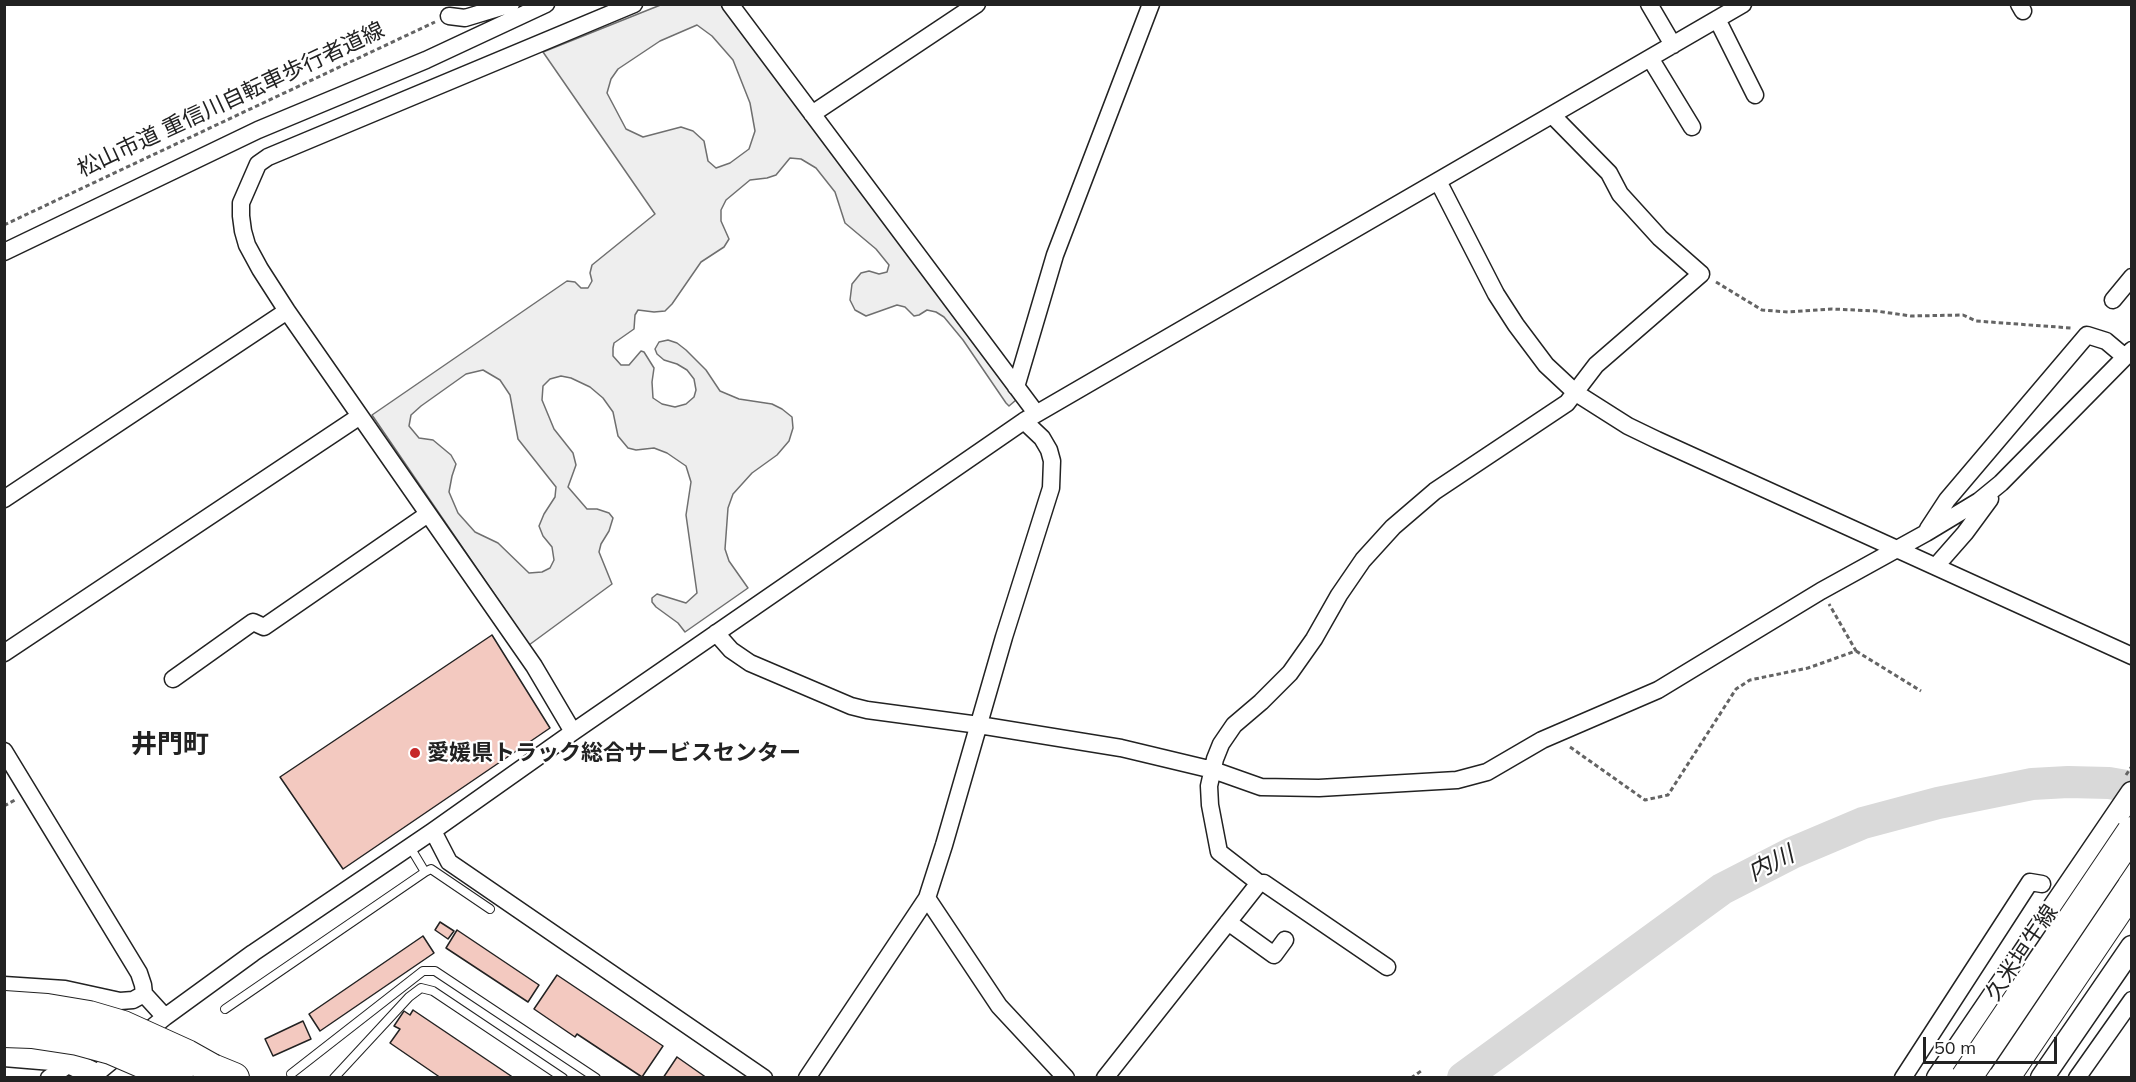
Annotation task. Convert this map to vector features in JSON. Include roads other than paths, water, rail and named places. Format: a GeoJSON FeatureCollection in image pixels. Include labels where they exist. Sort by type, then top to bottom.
{"type":"FeatureCollection","features":[{"type":"Feature","properties":{"kind":"highway"},"geometry":{"type":"LineString","coordinates":[[1966,1077],[2119,831]]}},
{"type":"Feature","properties":{"kind":"highway"},"geometry":{"type":"LineString","coordinates":[[2004,1077],[2132,888]]}},
{"type":"Feature","properties":{"kind":"highway"},"geometry":{"type":"LineString","coordinates":[[4,1006],[47,1009],[89,1016],[123,1026],[223,1073]]}},
{"type":"Feature","properties":{"kind":"highway"},"geometry":{"type":"LineString","coordinates":[[4,1032],[32,1033],[78,1040],[111,1049],[178,1077]]}},
{"type":"Feature","properties":{"kind":"main road","name":"久米垣生線"},"geometry":{"type":"LineString","coordinates":[[1938,1077],[2119,831],[2132,793]]}},
{"type":"Feature","properties":{"kind":"main road"},"geometry":{"type":"LineString","coordinates":[[2042,1077],[2132,947]]}},
{"type":"Feature","properties":{"kind":"main road"},"geometry":{"type":"LineString","coordinates":[[4,1055],[32,1056],[71,1064],[95,1076]]}},
{"type":"Feature","properties":{"kind":"street"},"geometry":{"type":"LineString","coordinates":[[449,16],[465,18],[510,4]]}},
{"type":"Feature","properties":{"kind":"street"},"geometry":{"type":"LineString","coordinates":[[4,252],[258,130],[426,60],[546,4]]}},
{"type":"Feature","properties":{"kind":"street"},"geometry":{"type":"LineString","coordinates":[[573,732],[534,666],[287,311],[260,268],[243,231],[242,204],[258,164],[268,157],[634,4]]}},
{"type":"Feature","properties":{"kind":"street"},"geometry":{"type":"LineString","coordinates":[[730,4],[1016,387],[1049,450],[1052,461],[1051,488],[927,898],[807,1077]]}},
{"type":"Feature","properties":{"kind":"street"},"geometry":{"type":"LineString","coordinates":[[812,114],[977,4]]}},
{"type":"Feature","properties":{"kind":"street"},"geometry":{"type":"LineString","coordinates":[[1016,387],[1055,255],[1151,4]]}},
{"type":"Feature","properties":{"kind":"street"},"geometry":{"type":"LineString","coordinates":[[1649,4],[1673,45]]}},
{"type":"Feature","properties":{"kind":"street"},"geometry":{"type":"LineString","coordinates":[[95,1076],[165,1017],[253,953],[410,847],[1030,417],[1743,4]]}},
{"type":"Feature","properties":{"kind":"street"},"geometry":{"type":"LineString","coordinates":[[1717,19],[1755,95]]}},
{"type":"Feature","properties":{"kind":"street"},"geometry":{"type":"LineString","coordinates":[[1650,58],[1692,127]]}},
{"type":"Feature","properties":{"kind":"street"},"geometry":{"type":"LineString","coordinates":[[1387,967],[1264,882],[1259,883],[1219,852],[1210,805],[1209,786],[1221,744],[1234,725],[1261,702],[1290,672],[1314,639],[1363,560],[1393,526],[1435,491],[1557,411],[1576,393],[1596,365],[1701,274],[1660,238],[1620,194],[1609,173],[1553,116]]}},
{"type":"Feature","properties":{"kind":"street"},"geometry":{"type":"LineString","coordinates":[[1438,181],[1496,294],[1516,325],[1546,365],[1576,393],[1628,426],[1657,440],[2132,656]]}},
{"type":"Feature","properties":{"kind":"street"},"geometry":{"type":"LineString","coordinates":[[2113,300],[2132,277]]}},
{"type":"Feature","properties":{"kind":"street"},"geometry":{"type":"LineString","coordinates":[[4,499],[287,311]]}},
{"type":"Feature","properties":{"kind":"street"},"geometry":{"type":"LineString","coordinates":[[716,633],[731,650],[750,663],[851,706],[867,710],[1121,748],[1213,770],[1261,787],[1319,788],[1457,780],[1487,772],[1554,735],[1658,690],[1821,591],[1898,549],[1926,533],[1979,501],[2001,483],[2128,353],[2106,341],[2087,335],[1947,500],[1926,533]]}},
{"type":"Feature","properties":{"kind":"street"},"geometry":{"type":"LineString","coordinates":[[4,653],[360,416]]}},
{"type":"Feature","properties":{"kind":"street"},"geometry":{"type":"LineString","coordinates":[[1936,567],[1965,533],[2001,483]]}},
{"type":"Feature","properties":{"kind":"street"},"geometry":{"type":"LineString","coordinates":[[173,679],[253,622],[264,627],[428,514]]}},
{"type":"Feature","properties":{"kind":"street"},"geometry":{"type":"LineString","coordinates":[[4,751],[139,973],[144,994],[165,1017]]}},
{"type":"Feature","properties":{"kind":"street"},"geometry":{"type":"LineString","coordinates":[[433,831],[448,862],[764,1077]]}},
{"type":"Feature","properties":{"kind":"street"},"geometry":{"type":"LineString","coordinates":[[1904,1077],[2030,882],[2042,884]]}},
{"type":"Feature","properties":{"kind":"street"},"geometry":{"type":"LineString","coordinates":[[1105,1077],[1259,883]]}},
{"type":"Feature","properties":{"kind":"street"},"geometry":{"type":"LineString","coordinates":[[927,898],[999,1006],[1066,1077]]}},
{"type":"Feature","properties":{"kind":"street"},"geometry":{"type":"LineString","coordinates":[[1228,922],[1274,955],[1285,940]]}},
{"type":"Feature","properties":{"kind":"street"},"geometry":{"type":"LineString","coordinates":[[4,985],[66,989],[120,1001],[133,1000],[144,994]]}},
{"type":"Feature","properties":{"kind":"street"},"geometry":{"type":"LineString","coordinates":[[2077,1077],[2132,1000]]}},
{"type":"Feature","properties":{"kind":"street"},"geometry":{"type":"LineString","coordinates":[[49,1077],[71,1064]]}},
{"type":"Feature","properties":{"kind":"lane"},"geometry":{"type":"LineString","coordinates":[[410,847],[425,872]]}},
{"type":"Feature","properties":{"kind":"lane"},"geometry":{"type":"LineString","coordinates":[[225,1009],[431,869],[490,909]]}},
{"type":"Feature","properties":{"kind":"lane"},"geometry":{"type":"LineString","coordinates":[[291,1074],[423,971],[435,971],[596,1077]]}},
{"type":"Feature","properties":{"kind":"lane"},"geometry":{"type":"LineString","coordinates":[[334,1077],[409,997],[421,988],[432,991],[563,1077]]}},
{"type":"Feature","properties":{"kind":"waterway","name":"内川"},"geometry":{"type":"LineString","coordinates":[[1463,1078],[1722,889],[1792,853],[1863,823],[1938,803],[2032,784],[2109,783],[2132,787]]}},
{"type":"Feature","properties":{"kind":"place","name":"愛媛県トラック総合サービスセンター"},"geometry":{"type":"Point","coordinates":[415,753]}},
{"type":"Feature","properties":{"kind":"district","name":"井門町"},"geometry":{"type":"Point","coordinates":[170,745]}}]}
